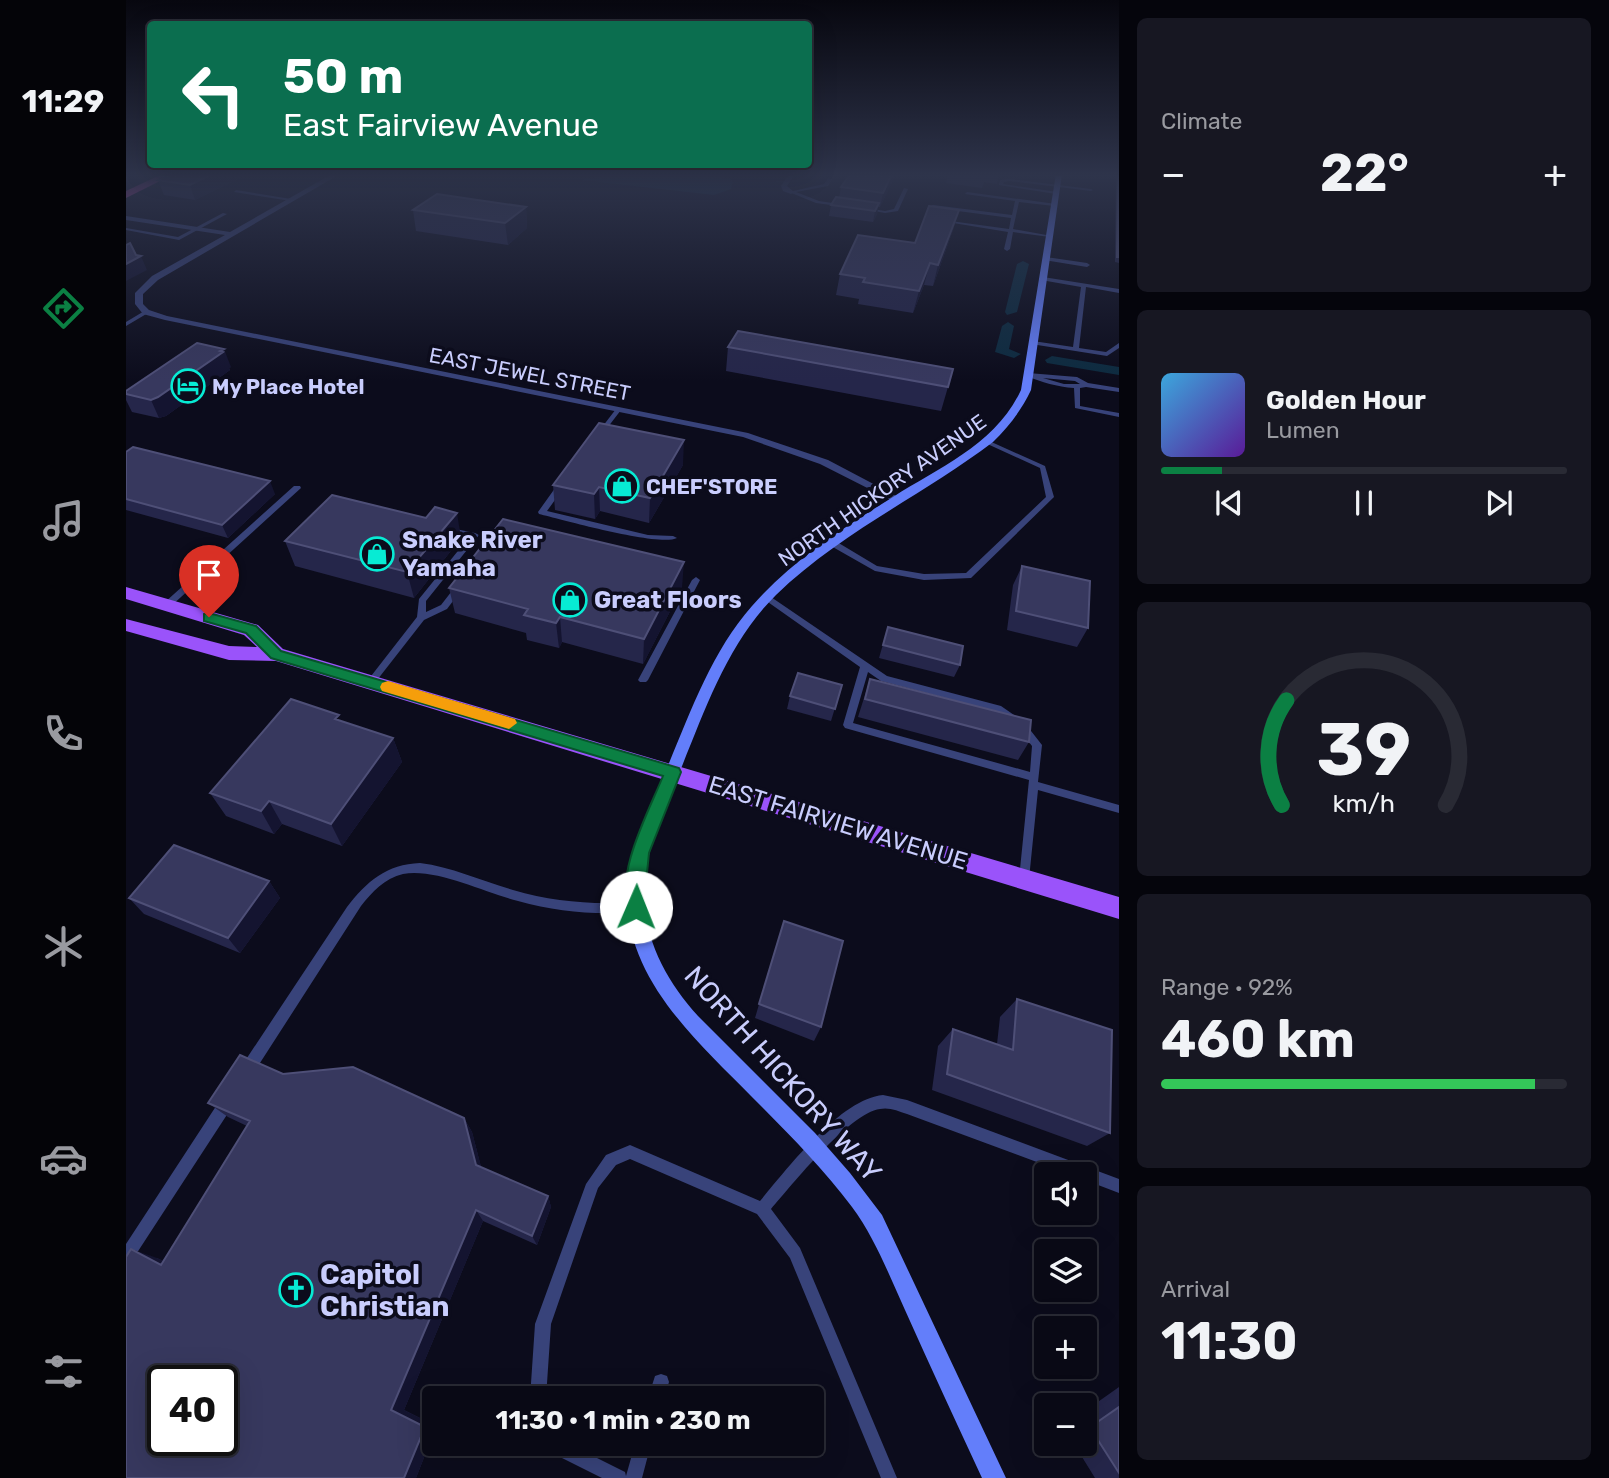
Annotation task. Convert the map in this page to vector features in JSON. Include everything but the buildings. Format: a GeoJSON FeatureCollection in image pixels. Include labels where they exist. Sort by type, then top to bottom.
{"type":"FeatureCollection","features":[{"type":"Feature","properties":{"kind":"main road","name":"EAST FAIRVIEW AVENUE"},"geometry":{"type":"LineString","coordinates":[[126,593],[251,630],[276,654]]}},
{"type":"Feature","properties":{"kind":"main road","name":"EAST FAIRVIEW AVENUE"},"geometry":{"type":"LineString","coordinates":[[126,625],[229,653],[276,654],[1119,908]]}},
{"type":"Feature","properties":{"kind":"street"},"geometry":{"type":"LineString","coordinates":[[146,312],[139,304],[139,293],[155,278],[215,243]]}},
{"type":"Feature","properties":{"kind":"street","name":"NORTH HICKORY AVENUE"},"geometry":{"type":"LineString","coordinates":[[673,772],[724,657],[755,610],[795,572],[1000,430],[1021,406],[1049,243]]}},
{"type":"Feature","properties":{"kind":"street","name":"EAST JEWEL STREET"},"geometry":{"type":"LineString","coordinates":[[146,312],[745,435],[824,462],[897,499]]}},
{"type":"Feature","properties":{"kind":"street","name":"NORTH HICKORY WAY"},"geometry":{"type":"LineString","coordinates":[[673,772],[640,853],[636,877],[636,907],[646,951],[675,1002],[852,1188],[875,1222],[994,1478]]}},
{"type":"Feature","properties":{"kind":"lane"},"geometry":{"type":"LineString","coordinates":[[1007,249],[1008,243]]}},
{"type":"Feature","properties":{"kind":"lane"},"geometry":{"type":"LineString","coordinates":[[1046,259],[1087,265]]}},
{"type":"Feature","properties":{"kind":"lane"},"geometry":{"type":"LineString","coordinates":[[1043,279],[1119,291]]}},
{"type":"Feature","properties":{"kind":"lane"},"geometry":{"type":"LineString","coordinates":[[1076,349],[1084,286]]}},
{"type":"Feature","properties":{"kind":"lane"},"geometry":{"type":"LineString","coordinates":[[126,324],[146,312]]}},
{"type":"Feature","properties":{"kind":"lane"},"geometry":{"type":"LineString","coordinates":[[1033,343],[1107,354],[1119,345]]}},
{"type":"Feature","properties":{"kind":"lane"},"geometry":{"type":"LineString","coordinates":[[1028,375],[1077,379],[1086,385]]}},
{"type":"Feature","properties":{"kind":"lane"},"geometry":{"type":"LineString","coordinates":[[1028,375],[1051,383],[1119,390]]}},
{"type":"Feature","properties":{"kind":"lane"},"geometry":{"type":"LineString","coordinates":[[1077,387],[1077,407],[1119,415]]}},
{"type":"Feature","properties":{"kind":"lane"},"geometry":{"type":"LineString","coordinates":[[593,443],[618,410]]}},
{"type":"Feature","properties":{"kind":"lane"},"geometry":{"type":"LineString","coordinates":[[834,544],[875,568],[924,577],[968,576],[1050,497],[1043,467],[985,441]]}},
{"type":"Feature","properties":{"kind":"lane"},"geometry":{"type":"LineString","coordinates":[[564,482],[542,512],[648,537],[673,538]]}},
{"type":"Feature","properties":{"kind":"lane"},"geometry":{"type":"LineString","coordinates":[[167,605],[297,488]]}},
{"type":"Feature","properties":{"kind":"lane"},"geometry":{"type":"LineString","coordinates":[[421,618],[422,601],[475,536],[437,526]]}},
{"type":"Feature","properties":{"kind":"lane"},"geometry":{"type":"LineString","coordinates":[[643,680],[696,580]]}},
{"type":"Feature","properties":{"kind":"lane"},"geometry":{"type":"LineString","coordinates":[[371,682],[421,618],[444,607],[460,586]]}},
{"type":"Feature","properties":{"kind":"lane"},"geometry":{"type":"LineString","coordinates":[[768,598],[884,679],[998,708],[1021,725],[1037,746],[1024,879]]}},
{"type":"Feature","properties":{"kind":"lane"},"geometry":{"type":"LineString","coordinates":[[865,666],[848,725],[1119,809]]}},
{"type":"Feature","properties":{"kind":"lane"},"geometry":{"type":"LineString","coordinates":[[126,1257],[355,905],[379,880],[407,868],[425,868],[513,897],[552,906],[607,910],[636,907]]}},
{"type":"Feature","properties":{"kind":"lane"},"geometry":{"type":"LineString","coordinates":[[762,1209],[816,1149],[853,1115],[876,1103],[884,1102],[907,1107],[1119,1186]]}},
{"type":"Feature","properties":{"kind":"lane"},"geometry":{"type":"LineString","coordinates":[[539,1386],[543,1324],[593,1184],[611,1160],[630,1152],[762,1209],[795,1253],[889,1478]]}},
{"type":"Feature","properties":{"kind":"lane"},"geometry":{"type":"LineString","coordinates":[[660,1386],[661,1382]]}},
{"type":"Feature","properties":{"kind":"lane"},"geometry":{"type":"LineString","coordinates":[[576,1456],[619,1478]]}},
{"type":"Feature","properties":{"kind":"lane"},"geometry":{"type":"LineString","coordinates":[[634,1478],[640,1456]]}},
{"type":"Feature","properties":{"kind":"waterway"},"geometry":{"type":"LineString","coordinates":[[1011,312],[1023,264]]}},
{"type":"Feature","properties":{"kind":"waterway"},"geometry":{"type":"LineString","coordinates":[[1008,326],[1002,352],[1014,354]]}},
{"type":"Feature","properties":{"kind":"waterway"},"geometry":{"type":"LineString","coordinates":[[1052,360],[1119,371]]}},
{"type":"Feature","properties":{"kind":"slow traffic"},"geometry":{"type":"LineString","coordinates":[[388,687],[509,723]]}},
{"type":"Feature","properties":{"kind":"place","name":"My Place Hotel"},"geometry":{"type":"Point","coordinates":[188,386]}},
{"type":"Feature","properties":{"kind":"place","name":"CHEF'STORE"},"geometry":{"type":"Point","coordinates":[622,486]}},
{"type":"Feature","properties":{"kind":"place","name":"Snake River Yamaha"},"geometry":{"type":"Point","coordinates":[377,554]}},
{"type":"Feature","properties":{"kind":"place","name":"Great Floors"},"geometry":{"type":"Point","coordinates":[570,600]}},
{"type":"Feature","properties":{"kind":"place","name":"Capitol Christian"},"geometry":{"type":"Point","coordinates":[296,1290]}},
{"type":"Feature","properties":{"kind":"route"},"geometry":{"type":"LineString","coordinates":[[209,617],[251,630],[276,654],[673,772],[640,853],[636,877],[636,907]]}}]}
